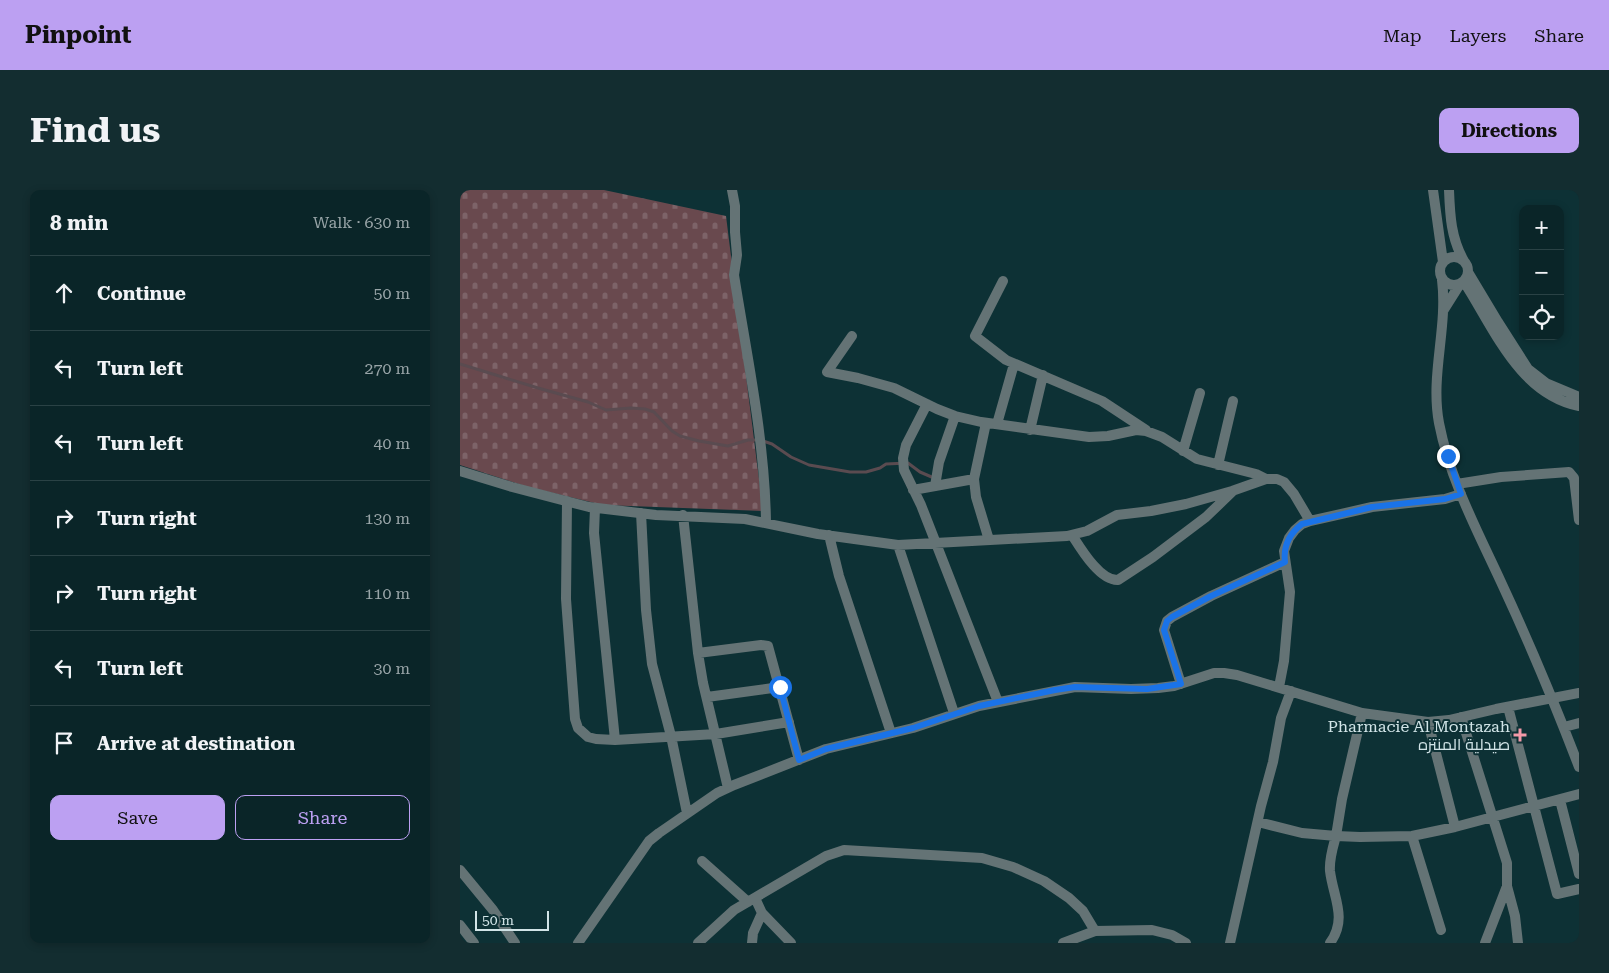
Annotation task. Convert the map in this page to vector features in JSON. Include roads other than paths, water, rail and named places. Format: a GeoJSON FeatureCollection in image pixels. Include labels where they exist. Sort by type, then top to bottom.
{"type":"FeatureCollection","features":[{"type":"Feature","properties":{"kind":"street"},"geometry":{"type":"LineString","coordinates":[[732,190],[735,206],[737,255],[734,275],[760,440],[766,490],[766,524]]}},
{"type":"Feature","properties":{"kind":"street"},"geometry":{"type":"LineString","coordinates":[[1433,190],[1443,262],[1439,271],[1444,297],[1437,367],[1437,407],[1445,448],[1469,516],[1501,582],[1553,699],[1579,766]]}},
{"type":"Feature","properties":{"kind":"street"},"geometry":{"type":"LineString","coordinates":[[1449,190],[1450,221],[1456,247],[1464,261],[1464,279],[1494,332],[1522,371],[1536,386],[1550,396],[1579,406]]}},
{"type":"Feature","properties":{"kind":"street"},"geometry":{"type":"LineString","coordinates":[[1443,262],[1451,257],[1464,261]]}},
{"type":"Feature","properties":{"kind":"street"},"geometry":{"type":"LineString","coordinates":[[1442,280],[1450,285],[1464,279]]}},
{"type":"Feature","properties":{"kind":"street"},"geometry":{"type":"LineString","coordinates":[[1443,312],[1464,279]]}},
{"type":"Feature","properties":{"kind":"street"},"geometry":{"type":"LineString","coordinates":[[1464,279],[1498,322],[1528,369],[1546,383],[1579,397]]}},
{"type":"Feature","properties":{"kind":"street"},"geometry":{"type":"LineString","coordinates":[[1003,281],[975,336],[996,354],[1014,364],[1102,401],[1146,431],[1162,437],[1197,459],[1256,474],[1266,479]]}},
{"type":"Feature","properties":{"kind":"street"},"geometry":{"type":"LineString","coordinates":[[852,336],[827,372],[889,386],[955,416],[1030,430],[1089,437],[1108,436],[1136,430],[1146,431]]}},
{"type":"Feature","properties":{"kind":"street"},"geometry":{"type":"LineString","coordinates":[[997,424],[1014,364]]}},
{"type":"Feature","properties":{"kind":"street"},"geometry":{"type":"LineString","coordinates":[[1030,430],[1043,375]]}},
{"type":"Feature","properties":{"kind":"street"},"geometry":{"type":"LineString","coordinates":[[1183,451],[1200,393]]}},
{"type":"Feature","properties":{"kind":"street"},"geometry":{"type":"LineString","coordinates":[[1218,465],[1233,400]]}},
{"type":"Feature","properties":{"kind":"street"},"geometry":{"type":"LineString","coordinates":[[926,404],[906,445],[903,458],[904,470],[936,544],[998,702]]}},
{"type":"Feature","properties":{"kind":"street"},"geometry":{"type":"LineString","coordinates":[[935,486],[939,462],[955,416]]}},
{"type":"Feature","properties":{"kind":"street"},"geometry":{"type":"LineString","coordinates":[[986,423],[974,479],[976,497],[988,540]]}},
{"type":"Feature","properties":{"kind":"street"},"geometry":{"type":"LineString","coordinates":[[460,471],[512,487],[595,508],[641,513],[745,519],[829,535],[898,545],[936,544],[964,540],[1046,538],[1072,535],[1087,531],[1118,515],[1186,504],[1266,479],[1277,479],[1284,482],[1294,494],[1310,521]]}},
{"type":"Feature","properties":{"kind":"street"},"geometry":{"type":"LineString","coordinates":[[1279,687],[1284,661],[1290,592],[1284,551],[1291,535],[1302,524],[1372,507],[1445,499],[1459,489],[1532,474],[1569,472],[1574,478],[1579,520]]}},
{"type":"Feature","properties":{"kind":"street"},"geometry":{"type":"LineString","coordinates":[[913,490],[974,479]]}},
{"type":"Feature","properties":{"kind":"street"},"geometry":{"type":"LineString","coordinates":[[1072,535],[1104,576],[1118,580],[1153,557],[1206,517],[1232,491]]}},
{"type":"Feature","properties":{"kind":"street"},"geometry":{"type":"LineString","coordinates":[[567,501],[566,600],[575,719],[578,728],[588,737],[615,740],[716,734],[789,722]]}},
{"type":"Feature","properties":{"kind":"street"},"geometry":{"type":"LineString","coordinates":[[595,508],[594,533],[615,740]]}},
{"type":"Feature","properties":{"kind":"street"},"geometry":{"type":"LineString","coordinates":[[641,513],[646,610],[652,664],[671,736],[687,813]]}},
{"type":"Feature","properties":{"kind":"street"},"geometry":{"type":"LineString","coordinates":[[682,515],[698,653],[728,788]]}},
{"type":"Feature","properties":{"kind":"street"},"geometry":{"type":"LineString","coordinates":[[829,535],[839,576],[891,733]]}},
{"type":"Feature","properties":{"kind":"street"},"geometry":{"type":"LineString","coordinates":[[898,545],[954,714]]}},
{"type":"Feature","properties":{"kind":"street"},"geometry":{"type":"LineString","coordinates":[[1181,684],[1164,630],[1167,621],[1211,596],[1285,562]]}},
{"type":"Feature","properties":{"kind":"street"},"geometry":{"type":"LineString","coordinates":[[698,653],[766,645],[770,650],[799,760]]}},
{"type":"Feature","properties":{"kind":"street"},"geometry":{"type":"LineString","coordinates":[[578,943],[649,841],[687,813],[728,788],[826,749],[913,728],[998,702],[1075,687],[1158,688],[1181,684],[1214,672],[1237,675],[1362,713],[1428,722],[1579,693]]}},
{"type":"Feature","properties":{"kind":"street"},"geometry":{"type":"LineString","coordinates":[[707,697],[780,687]]}},
{"type":"Feature","properties":{"kind":"street"},"geometry":{"type":"LineString","coordinates":[[1230,943],[1273,762],[1281,718],[1291,691]]}},
{"type":"Feature","properties":{"kind":"street"},"geometry":{"type":"LineString","coordinates":[[1508,707],[1557,894],[1579,889]]}},
{"type":"Feature","properties":{"kind":"street"},"geometry":{"type":"LineString","coordinates":[[1330,943],[1338,929],[1339,919],[1338,905],[1330,870],[1342,799],[1362,713]]}},
{"type":"Feature","properties":{"kind":"street"},"geometry":{"type":"LineString","coordinates":[[1461,717],[1507,863],[1507,886],[1515,916],[1518,943]]}},
{"type":"Feature","properties":{"kind":"street"},"geometry":{"type":"LineString","coordinates":[[1428,722],[1455,827]]}},
{"type":"Feature","properties":{"kind":"street"},"geometry":{"type":"LineString","coordinates":[[1564,726],[1579,723]]}},
{"type":"Feature","properties":{"kind":"street"},"geometry":{"type":"LineString","coordinates":[[1258,822],[1302,833],[1360,837],[1412,836],[1455,827],[1579,794]]}},
{"type":"Feature","properties":{"kind":"street"},"geometry":{"type":"LineString","coordinates":[[1560,800],[1579,874]]}},
{"type":"Feature","properties":{"kind":"street"},"geometry":{"type":"LineString","coordinates":[[1412,836],[1441,930]]}},
{"type":"Feature","properties":{"kind":"street"},"geometry":{"type":"LineString","coordinates":[[698,943],[724,918],[752,900],[826,856],[844,850],[982,858],[1013,867],[1050,885],[1069,898],[1083,911],[1094,931]]}},
{"type":"Feature","properties":{"kind":"street"},"geometry":{"type":"LineString","coordinates":[[702,861],[752,900],[791,943]]}},
{"type":"Feature","properties":{"kind":"street"},"geometry":{"type":"LineString","coordinates":[[460,870],[493,910],[515,943]]}},
{"type":"Feature","properties":{"kind":"street"},"geometry":{"type":"LineString","coordinates":[[1485,943],[1507,886]]}},
{"type":"Feature","properties":{"kind":"street"},"geometry":{"type":"LineString","coordinates":[[752,943],[753,933],[762,913]]}},
{"type":"Feature","properties":{"kind":"street"},"geometry":{"type":"LineString","coordinates":[[460,925],[474,943]]}},
{"type":"Feature","properties":{"kind":"street"},"geometry":{"type":"LineString","coordinates":[[1064,943],[1094,931],[1152,930],[1172,935],[1186,943]]}},
{"type":"Feature","properties":{"kind":"waterway"},"geometry":{"type":"LineString","coordinates":[[460,364],[588,402],[606,410],[645,409],[654,412],[672,431],[680,436],[699,441],[728,446],[748,440],[760,440],[772,444],[791,457],[809,465],[850,472],[866,472],[886,464],[908,463],[920,472],[934,478]]}},
{"type":"Feature","properties":{"kind":"place","name":"Pharmacie Al Montazah صيدلية المنتزه"},"geometry":{"type":"Point","coordinates":[1520,735]}}]}
